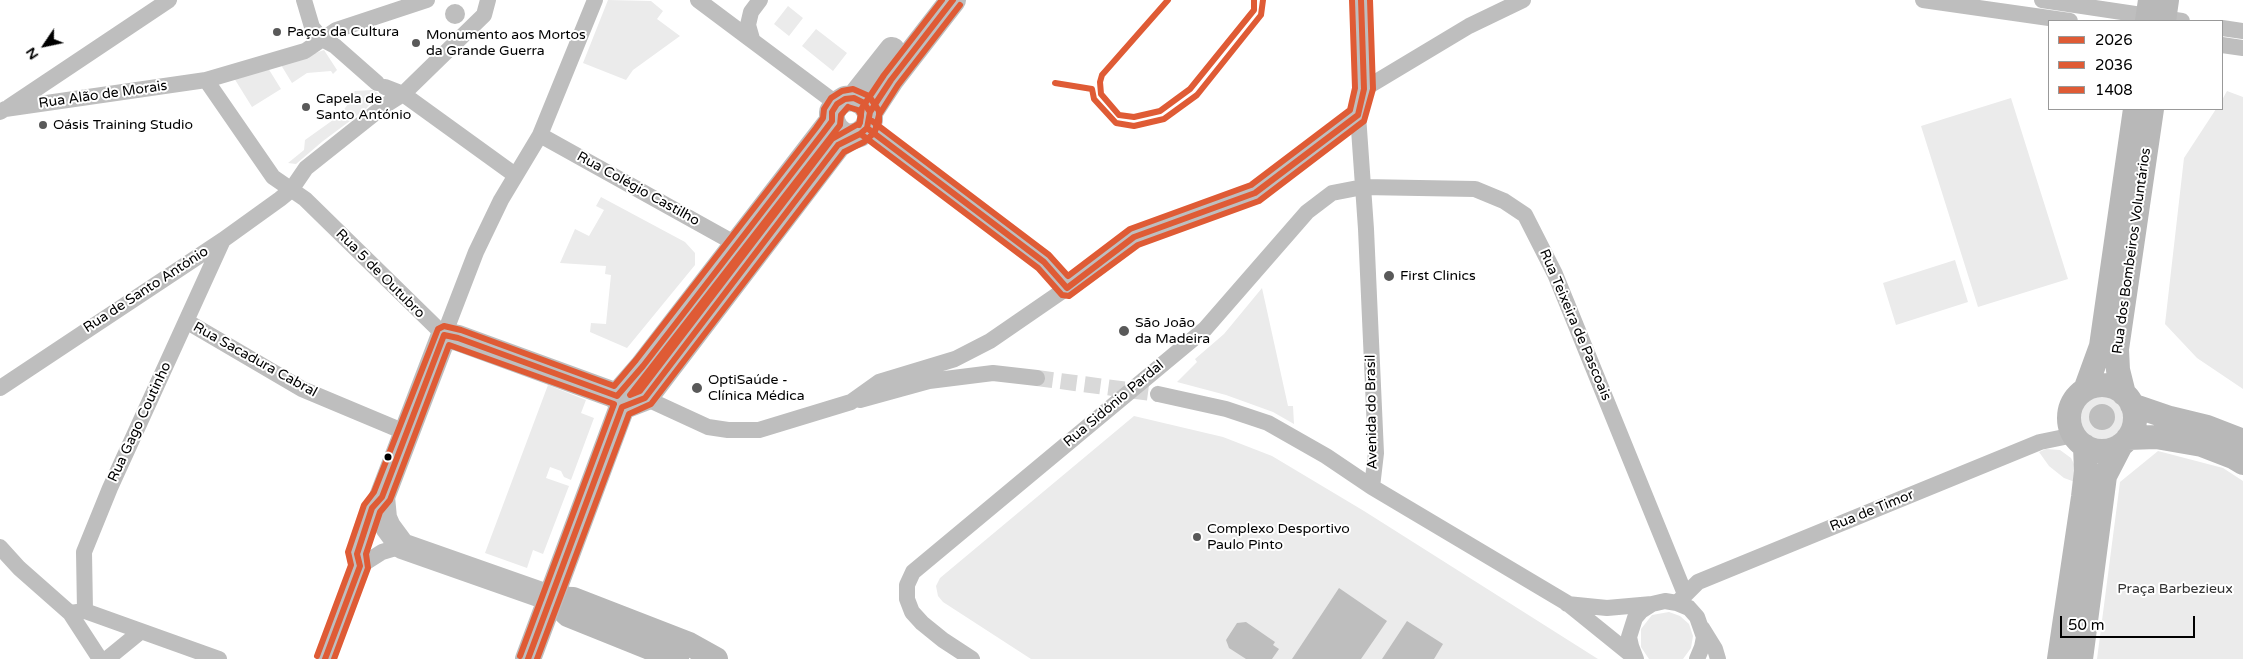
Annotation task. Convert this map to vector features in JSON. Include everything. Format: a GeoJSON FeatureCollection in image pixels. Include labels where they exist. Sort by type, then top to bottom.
{"type":"FeatureCollection","features":[{"type":"Feature","properties":{"kind":"main road"},"geometry":{"type":"LineString","coordinates":[[628,401],[838,145],[852,117],[931,0]]}},
{"type":"Feature","properties":{"kind":"main road"},"geometry":{"type":"LineString","coordinates":[[528,659],[550,598],[643,366],[736,244],[852,117],[891,80],[953,0]]}},
{"type":"Feature","properties":{"kind":"main road"},"geometry":{"type":"LineString","coordinates":[[444,335],[382,497],[384,518],[388,527],[402,546],[550,598]]}},
{"type":"Feature","properties":{"kind":"main road","name":"Rua 5 de Outubro"},"geometry":{"type":"LineString","coordinates":[[444,335],[458,338],[628,401]]}},
{"type":"Feature","properties":{"kind":"street"},"geometry":{"type":"LineString","coordinates":[[3,110],[170,0]]}},
{"type":"Feature","properties":{"kind":"street"},"geometry":{"type":"LineString","coordinates":[[304,0],[312,26],[322,38],[335,46],[381,85],[403,94],[516,175]]}},
{"type":"Feature","properties":{"kind":"street","name":"Rua Alão de Morais"},"geometry":{"type":"LineString","coordinates":[[3,110],[206,80],[305,51],[336,30],[427,0]]}},
{"type":"Feature","properties":{"kind":"street"},"geometry":{"type":"LineString","coordinates":[[403,94],[484,15],[488,0]]}},
{"type":"Feature","properties":{"kind":"street"},"geometry":{"type":"LineString","coordinates":[[444,335],[476,252],[516,175],[540,135],[595,0]]}},
{"type":"Feature","properties":{"kind":"street"},"geometry":{"type":"LineString","coordinates":[[698,0],[752,39],[1044,262],[1067,288]]}},
{"type":"Feature","properties":{"kind":"street"},"geometry":{"type":"LineString","coordinates":[[752,39],[748,25],[751,12],[760,0]]}},
{"type":"Feature","properties":{"kind":"street","name":"Avenida do Brasil"},"geometry":{"type":"LineString","coordinates":[[1361,0],[1364,89],[1358,115],[1376,453],[1372,486],[1566,604],[1636,658]]}},
{"type":"Feature","properties":{"kind":"street"},"geometry":{"type":"LineString","coordinates":[[1364,89],[1469,26],[1522,0]]}},
{"type":"Feature","properties":{"kind":"street"},"geometry":{"type":"LineString","coordinates":[[1924,0],[2063,20]]}},
{"type":"Feature","properties":{"kind":"street"},"geometry":{"type":"LineString","coordinates":[[2042,0],[2175,20]]}},
{"type":"Feature","properties":{"kind":"street"},"geometry":{"type":"LineString","coordinates":[[2147,20],[2150,0]]}},
{"type":"Feature","properties":{"kind":"street"},"geometry":{"type":"LineString","coordinates":[[2164,20],[2168,0]]}},
{"type":"Feature","properties":{"kind":"street"},"geometry":{"type":"LineString","coordinates":[[2223,28],[2243,31]]}},
{"type":"Feature","properties":{"kind":"street"},"geometry":{"type":"LineString","coordinates":[[2223,45],[2243,48]]}},
{"type":"Feature","properties":{"kind":"street","name":"Rua 5 de Outubro"},"geometry":{"type":"LineString","coordinates":[[206,80],[273,177],[305,199],[444,335]]}},
{"type":"Feature","properties":{"kind":"street","name":"Rua de Santo António"},"geometry":{"type":"LineString","coordinates":[[0,388],[223,240],[291,190],[306,168],[384,106],[403,94]]}},
{"type":"Feature","properties":{"kind":"street","name":"Rua dos Bombeiros Voluntários"},"geometry":{"type":"LineString","coordinates":[[2081,659],[2105,476],[2135,422],[2118,370],[2117,349],[2134,172],[2134,110]]}},
{"type":"Feature","properties":{"kind":"street","name":"Rua dos Bombeiros Voluntários"},"geometry":{"type":"LineString","coordinates":[[2059,659],[2086,471],[2080,441],[2070,426],[2070,410],[2077,397],[2084,390],[2101,346],[2134,172],[2152,110]]}},
{"type":"Feature","properties":{"kind":"street","name":"Rua 5 de Outubro"},"geometry":{"type":"LineString","coordinates":[[628,401],[708,427],[728,430],[760,430],[851,402],[879,382],[955,359],[990,342],[1067,288],[1134,237],[1232,203],[1255,193],[1358,115]]}},
{"type":"Feature","properties":{"kind":"street","name":"Rua Colégio Castilho"},"geometry":{"type":"LineString","coordinates":[[540,135],[736,244]]}},
{"type":"Feature","properties":{"kind":"street","name":"Rua Sidónio Pardal"},"geometry":{"type":"LineString","coordinates":[[972,659],[922,623],[912,612],[907,599],[907,584],[913,572],[1205,328],[1307,212],[1332,193],[1363,187]]}},
{"type":"Feature","properties":{"kind":"street","name":"Rua Teixeira de Pascoais"},"geometry":{"type":"LineString","coordinates":[[1363,187],[1475,189],[1504,201],[1526,215],[1555,274],[1681,598]]}},
{"type":"Feature","properties":{"kind":"street","name":"Rua Gago Coutinho"},"geometry":{"type":"LineString","coordinates":[[78,612],[84,552],[110,488],[223,240]]}},
{"type":"Feature","properties":{"kind":"street","name":"Rua Sacadura Cabral"},"geometry":{"type":"LineString","coordinates":[[186,321],[302,388],[408,433]]}},
{"type":"Feature","properties":{"kind":"street"},"geometry":{"type":"LineString","coordinates":[[851,402],[929,382],[984,374],[993,373],[1037,378]]}},
{"type":"Feature","properties":{"kind":"street"},"geometry":{"type":"LineString","coordinates":[[2084,390],[2094,386],[2105,385],[2115,388],[2128,399],[2170,418],[2207,427],[2243,441]]}},
{"type":"Feature","properties":{"kind":"street"},"geometry":{"type":"LineString","coordinates":[[1158,394],[1226,409],[1268,424],[1326,456],[1372,486]]}},
{"type":"Feature","properties":{"kind":"street"},"geometry":{"type":"LineString","coordinates":[[2080,441],[2104,451],[2125,441],[2156,437],[2202,445],[2233,457],[2243,464]]}},
{"type":"Feature","properties":{"kind":"street","name":"Rua de Timor"},"geometry":{"type":"LineString","coordinates":[[1681,598],[1698,582],[2040,442],[2080,441]]}},
{"type":"Feature","properties":{"kind":"street"},"geometry":{"type":"LineString","coordinates":[[325,659],[360,566],[357,554],[372,508],[382,497]]}},
{"type":"Feature","properties":{"kind":"street"},"geometry":{"type":"LineString","coordinates":[[360,566],[382,552],[402,546]]}},
{"type":"Feature","properties":{"kind":"street"},"geometry":{"type":"LineString","coordinates":[[0,547],[19,568],[78,612],[219,659]]}},
{"type":"Feature","properties":{"kind":"street"},"geometry":{"type":"LineString","coordinates":[[550,598],[568,616],[676,659]]}},
{"type":"Feature","properties":{"kind":"street"},"geometry":{"type":"LineString","coordinates":[[550,598],[573,599],[689,644],[716,659]]}},
{"type":"Feature","properties":{"kind":"street"},"geometry":{"type":"LineString","coordinates":[[1681,598],[1697,617],[1715,649],[1718,659]]}},
{"type":"Feature","properties":{"kind":"street","name":"Avenida do Brasil"},"geometry":{"type":"LineString","coordinates":[[1566,604],[1607,608],[1652,604],[1681,598]]}},
{"type":"Feature","properties":{"kind":"street","name":"Avenida do Brasil"},"geometry":{"type":"LineString","coordinates":[[1636,658],[1630,646],[1631,627],[1641,611],[1652,604]]}},
{"type":"Feature","properties":{"kind":"street"},"geometry":{"type":"LineString","coordinates":[[78,612],[100,659]]}},
{"type":"Feature","properties":{"kind":"street"},"geometry":{"type":"LineString","coordinates":[[1697,659],[1702,647],[1702,627]]}},
{"type":"Feature","properties":{"kind":"street"},"geometry":{"type":"LineString","coordinates":[[107,659],[140,632]]}},
{"type":"Feature","properties":{"kind":"green space"},"geometry":{"type":"Polygon","coordinates":[[[608,0],[651,1],[663,11],[657,19],[680,36],[633,70],[626,80],[583,63],[608,0]]]}},
{"type":"Feature","properties":{"kind":"green space"},"geometry":{"type":"Polygon","coordinates":[[[788,6],[803,18],[789,36],[774,24],[788,6]]]}},
{"type":"Feature","properties":{"kind":"green space"},"geometry":{"type":"Polygon","coordinates":[[[816,29],[847,53],[833,71],[802,46],[816,29]]]}},
{"type":"Feature","properties":{"kind":"green space"},"geometry":{"type":"Polygon","coordinates":[[[324,50],[337,70],[333,74],[331,71],[307,73],[292,83],[281,65],[324,50]]]}},
{"type":"Feature","properties":{"kind":"green space"},"geometry":{"type":"Polygon","coordinates":[[[268,68],[281,89],[252,107],[234,78],[268,68]]]}},
{"type":"Feature","properties":{"kind":"green space"},"geometry":{"type":"Polygon","coordinates":[[[372,90],[378,93],[366,109],[296,164],[288,163],[304,150],[305,140],[340,115],[348,104],[349,97],[355,91],[372,90]]]}},
{"type":"Feature","properties":{"kind":"green space"},"geometry":{"type":"Polygon","coordinates":[[[2227,91],[2243,97],[2243,389],[2197,358],[2165,324],[2184,158],[2215,110],[2223,110],[2223,98],[2227,91]]]}},
{"type":"Feature","properties":{"kind":"green space"},"geometry":{"type":"Polygon","coordinates":[[[2011,98],[2068,279],[1978,307],[1921,126],[2011,98]]]}},
{"type":"Feature","properties":{"kind":"green space"},"geometry":{"type":"Polygon","coordinates":[[[601,197],[685,242],[695,253],[695,265],[627,348],[590,332],[591,323],[606,324],[611,275],[605,274],[606,266],[560,263],[575,229],[589,236],[604,210],[596,206],[601,197]]]}},
{"type":"Feature","properties":{"kind":"green space"},"geometry":{"type":"Polygon","coordinates":[[[1955,260],[1968,302],[1896,325],[1883,283],[1955,260]]]}},
{"type":"Feature","properties":{"kind":"green space"},"geometry":{"type":"Polygon","coordinates":[[[1262,288],[1288,406],[1293,406],[1294,424],[1273,412],[1226,395],[1177,382],[1197,362],[1195,359],[1224,334],[1262,288]]]}},
{"type":"Feature","properties":{"kind":"green space"},"geometry":{"type":"Polygon","coordinates":[[[548,385],[586,400],[581,413],[594,418],[571,480],[564,477],[561,471],[550,467],[546,478],[569,486],[543,554],[533,550],[527,568],[485,553],[548,385]]]}},
{"type":"Feature","properties":{"kind":"green space"},"geometry":{"type":"Polygon","coordinates":[[[2097,393],[2107,393],[2120,400],[2127,413],[2127,423],[2120,436],[2107,443],[2097,443],[2088,439],[2081,432],[2077,423],[2077,413],[2081,404],[2088,397],[2097,393]]]}},
{"type":"Feature","properties":{"kind":"green space","name":"Complexo Desportivo Paulo Pinto"},"geometry":{"type":"Polygon","coordinates":[[[1134,416],[1223,437],[1272,456],[1364,511],[1598,659],[1031,659],[943,602],[938,596],[936,586],[940,578],[1134,416]]]}},
{"type":"Feature","properties":{"kind":"green space"},"geometry":{"type":"Polygon","coordinates":[[[2046,449],[2060,450],[2071,458],[2074,464],[2075,482],[2064,478],[2049,466],[2039,452],[2046,449]]]}},
{"type":"Feature","properties":{"kind":"green space","name":"Praça Barbezieux"},"geometry":{"type":"Polygon","coordinates":[[[2158,451],[2223,468],[2243,481],[2243,659],[2097,659],[2120,482],[2158,451]]]}},
{"type":"Feature","properties":{"kind":"green space"},"geometry":{"type":"Polygon","coordinates":[[[1669,612],[1680,616],[1689,624],[1693,636],[1691,648],[1683,659],[1649,659],[1641,647],[1641,629],[1652,615],[1669,612]]]}},
{"type":"Feature","properties":{"kind":"shaded area"},"geometry":{"type":"Polygon","coordinates":[[[455,4],[462,7],[465,14],[462,21],[455,24],[448,21],[445,14],[448,7],[455,4]]]}},
{"type":"Feature","properties":{"kind":"shaded area"},"geometry":{"type":"Polygon","coordinates":[[[2102,404],[2111,408],[2115,417],[2111,426],[2102,430],[2093,426],[2089,417],[2093,408],[2102,404]]]}},
{"type":"Feature","properties":{"kind":"shaded area"},"geometry":{"type":"Polygon","coordinates":[[[1339,588],[1387,621],[1361,659],[1292,659],[1339,588]]]}},
{"type":"Feature","properties":{"kind":"shaded area"},"geometry":{"type":"Polygon","coordinates":[[[1407,621],[1443,644],[1434,659],[1382,659],[1407,621]]]}},
{"type":"Feature","properties":{"kind":"shaded area"},"geometry":{"type":"Polygon","coordinates":[[[1246,622],[1275,642],[1273,645],[1279,649],[1272,659],[1246,659],[1229,648],[1226,640],[1237,623],[1246,622]]]}},
{"type":"Feature","properties":{"kind":"tunnel"},"geometry":{"type":"LineString","coordinates":[[1037,378],[1158,394]]}},
{"type":"Feature","properties":{"kind":"transit line","name":"1408"},"geometry":{"type":"LineString","coordinates":[[859,125],[862,108],[884,75],[942,0]]}},
{"type":"Feature","properties":{"kind":"transit line","name":"2026"},"geometry":{"type":"LineString","coordinates":[[867,128],[870,112],[891,80],[953,0]]}},
{"type":"Feature","properties":{"kind":"transit line","name":"2026"},"geometry":{"type":"LineString","coordinates":[[1168,0],[1102,75],[1100,82],[1101,94],[1119,115],[1134,117],[1160,111],[1190,89],[1254,10],[1254,0]]}},
{"type":"Feature","properties":{"kind":"transit line","name":"2036"},"geometry":{"type":"LineString","coordinates":[[1055,83],[1092,89],[1094,99],[1116,123],[1134,126],[1164,119],[1197,95],[1261,15],[1263,0]]}},
{"type":"Feature","properties":{"kind":"transit line","name":"1408"},"geometry":{"type":"LineString","coordinates":[[872,121],[1049,255],[1068,276],[1130,229],[1251,185],[1350,110],[1355,88],[1352,0]]}},
{"type":"Feature","properties":{"kind":"transit line","name":"2026"},"geometry":{"type":"LineString","coordinates":[[867,128],[1044,262],[1067,288],[1134,237],[1255,193],[1358,115],[1364,89],[1361,0]]}},
{"type":"Feature","properties":{"kind":"transit line","name":"2036"},"geometry":{"type":"LineString","coordinates":[[862,135],[1038,268],[1062,295],[1069,296],[1138,245],[1259,201],[1364,121],[1373,89],[1370,0]]}},
{"type":"Feature","properties":{"kind":"transit line","name":"2036"},"geometry":{"type":"LineString","coordinates":[[875,131],[879,115],[898,85],[960,5]]}},
{"type":"Feature","properties":{"kind":"transit line","name":"1408"},"geometry":{"type":"LineString","coordinates":[[317,656],[351,565],[348,552],[364,505],[374,492],[438,329],[444,326],[461,330],[614,386],[816,128],[823,118],[824,109],[831,98],[842,91],[853,89],[869,96],[879,111],[879,122],[874,133],[864,142],[844,152],[651,404],[629,414],[537,659]]}},
{"type":"Feature","properties":{"kind":"transit line","name":"2026"},"geometry":{"type":"LineString","coordinates":[[325,659],[360,566],[357,554],[372,508],[382,497],[444,335],[458,338],[617,396],[643,366],[823,133],[832,121],[832,112],[837,104],[845,99],[854,98],[864,103],[870,112],[867,128],[860,134],[838,145],[645,398],[622,407],[528,659]]}},
{"type":"Feature","properties":{"kind":"transit line","name":"2036"},"geometry":{"type":"LineString","coordinates":[[848,107],[858,110],[861,115],[860,123],[832,139],[640,391],[630,395],[840,125],[841,115],[848,107]]}},
{"type":"Feature","properties":{"kind":"transit line","name":"2036"},"geometry":{"type":"LineString","coordinates":[[334,659],[368,568],[366,554],[380,512],[390,500],[449,345],[614,404],[520,656]]}},
{"type":"Feature","properties":{"kind":"place","name":"Paços da Cultura"},"geometry":{"type":"Point","coordinates":[277,32]}},
{"type":"Feature","properties":{"kind":"place","name":"Monumento aos Mortos da Grande Guerra"},"geometry":{"type":"Point","coordinates":[416,43]}},
{"type":"Feature","properties":{"kind":"place","name":"Capela de Santo António"},"geometry":{"type":"Point","coordinates":[306,107]}},
{"type":"Feature","properties":{"kind":"place","name":"Oásis Training Studio"},"geometry":{"type":"Point","coordinates":[43,125]}},
{"type":"Feature","properties":{"kind":"place","name":"First Clinics"},"geometry":{"type":"Point","coordinates":[1389,276]}},
{"type":"Feature","properties":{"kind":"place","name":"São João da Madeira"},"geometry":{"type":"Point","coordinates":[1124,331]}},
{"type":"Feature","properties":{"kind":"place","name":"OptiSaúde - Clínica Médica"},"geometry":{"type":"Point","coordinates":[697,388]}},
{"type":"Feature","properties":{"kind":"place","name":"Complexo Desportivo Paulo Pinto"},"geometry":{"type":"Point","coordinates":[1197,537]}}]}
